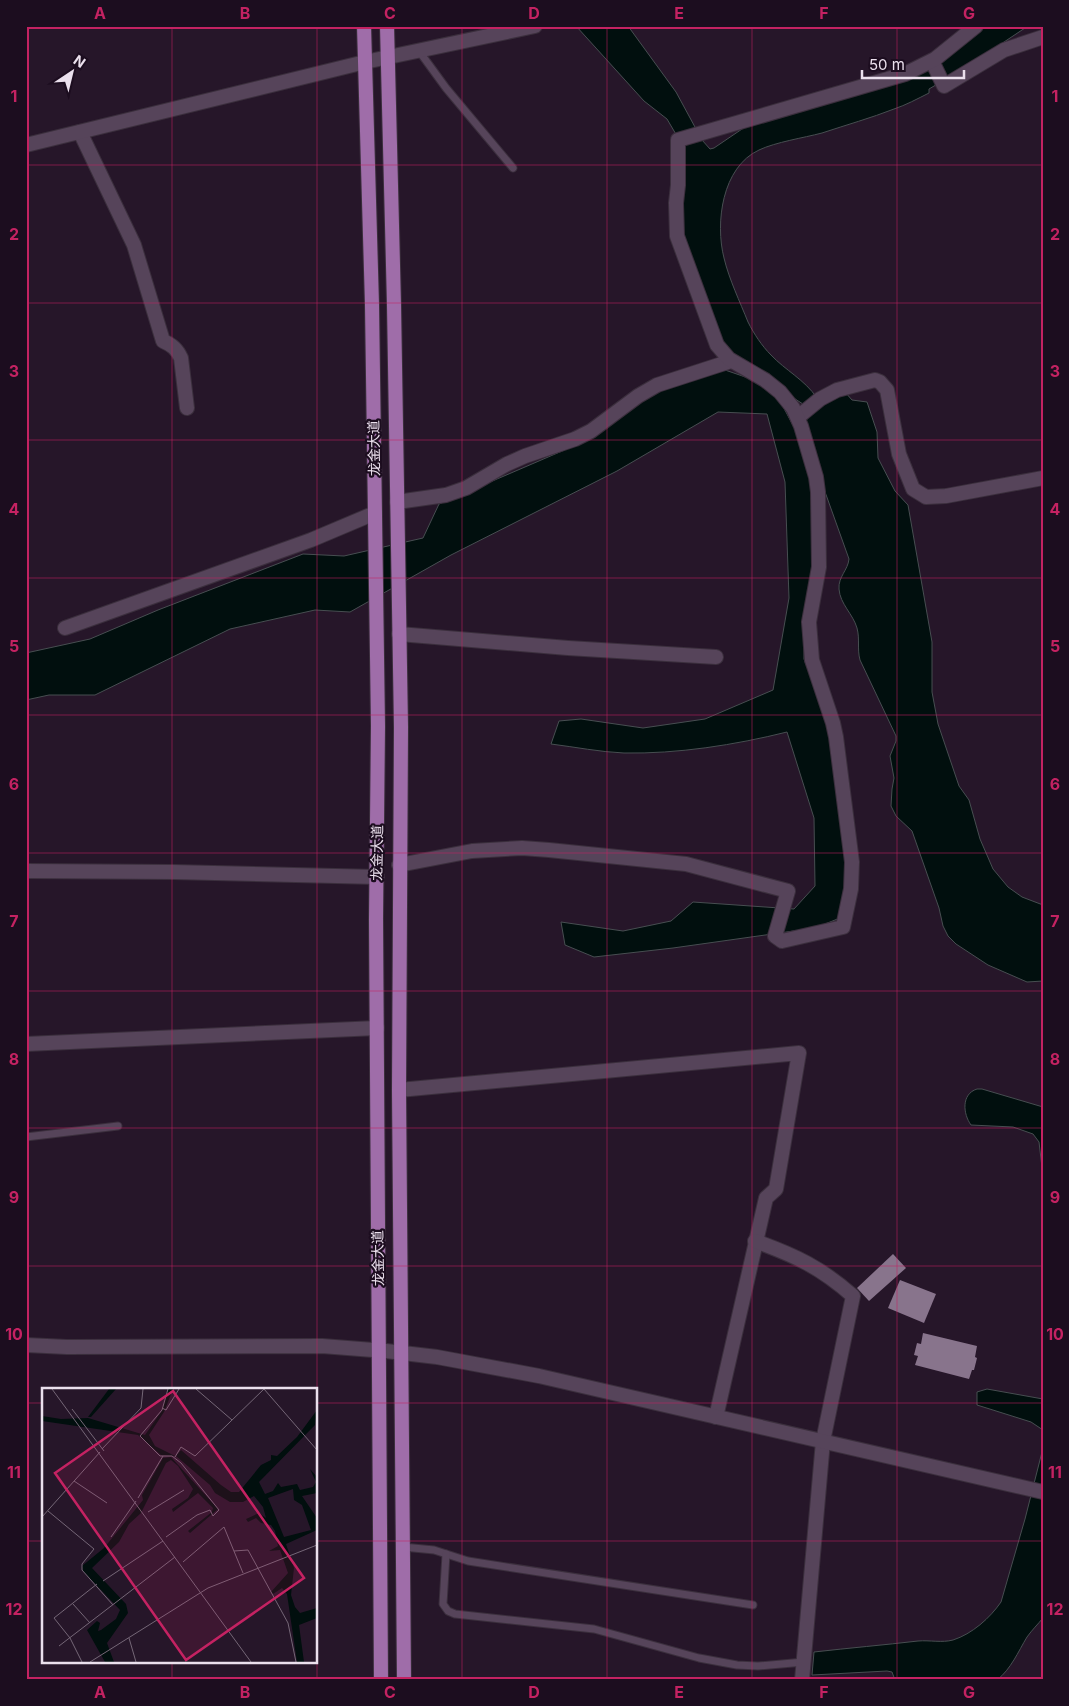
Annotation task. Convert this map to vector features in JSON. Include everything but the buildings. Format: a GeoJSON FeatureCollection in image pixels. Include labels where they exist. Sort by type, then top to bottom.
{"type":"FeatureCollection","features":[{"type":"Feature","properties":{"kind":"main road","name":"龙金大道"},"geometry":{"type":"LineString","coordinates":[[364,26],[378,726],[377,1028],[381,1680]]}},
{"type":"Feature","properties":{"kind":"main road","name":"龙金大道"},"geometry":{"type":"LineString","coordinates":[[387,26],[401,727],[400,1090],[404,1680]]}},
{"type":"Feature","properties":{"kind":"street"},"geometry":{"type":"LineString","coordinates":[[26,145],[365,62],[534,26]]}},
{"type":"Feature","properties":{"kind":"street"},"geometry":{"type":"LineString","coordinates":[[400,864],[472,851],[522,848],[686,864],[788,891],[775,936],[782,941],[843,928],[851,889],[852,862],[833,724],[812,660],[808,622],[819,567],[816,477],[798,417],[780,392],[766,380],[731,361],[717,345],[677,236],[678,140],[897,77],[932,61],[976,26]]}},
{"type":"Feature","properties":{"kind":"street"},"geometry":{"type":"LineString","coordinates":[[932,61],[944,86],[1004,50],[1043,37]]}},
{"type":"Feature","properties":{"kind":"street"},"geometry":{"type":"LineString","coordinates":[[80,132],[134,244],[163,341],[172,345],[181,358],[187,408]]}},
{"type":"Feature","properties":{"kind":"street"},"geometry":{"type":"LineString","coordinates":[[397,502],[446,494],[466,488],[507,464],[591,431],[638,396],[657,385],[731,361]]}},
{"type":"Feature","properties":{"kind":"street"},"geometry":{"type":"LineString","coordinates":[[798,417],[820,399],[837,390],[875,380],[880,382],[887,390],[899,454],[913,489],[918,493],[926,497],[946,496],[1043,478]]}},
{"type":"Feature","properties":{"kind":"street"},"geometry":{"type":"LineString","coordinates":[[65,628],[311,540],[375,513]]}},
{"type":"Feature","properties":{"kind":"street"},"geometry":{"type":"LineString","coordinates":[[399,634],[568,648],[716,657]]}},
{"type":"Feature","properties":{"kind":"street"},"geometry":{"type":"LineString","coordinates":[[26,871],[173,872],[377,877]]}},
{"type":"Feature","properties":{"kind":"street"},"geometry":{"type":"LineString","coordinates":[[26,1044],[377,1028]]}},
{"type":"Feature","properties":{"kind":"street"},"geometry":{"type":"LineString","coordinates":[[400,1090],[799,1054],[776,1189],[766,1198],[716,1417]]}},
{"type":"Feature","properties":{"kind":"street"},"geometry":{"type":"LineString","coordinates":[[755,1241],[794,1255],[811,1264],[840,1284],[853,1296],[823,1441],[802,1680]]}},
{"type":"Feature","properties":{"kind":"street"},"geometry":{"type":"LineString","coordinates":[[26,1345],[67,1347],[322,1346],[437,1357],[505,1369],[1036,1490]]}},
{"type":"Feature","properties":{"kind":"lane"},"geometry":{"type":"LineString","coordinates":[[419,50],[446,88],[513,168]]}},
{"type":"Feature","properties":{"kind":"lane"},"geometry":{"type":"LineString","coordinates":[[26,1137],[118,1126]]}},
{"type":"Feature","properties":{"kind":"lane"},"geometry":{"type":"LineString","coordinates":[[403,1546],[434,1550],[468,1561],[753,1606]]}},
{"type":"Feature","properties":{"kind":"lane"},"geometry":{"type":"LineString","coordinates":[[446,1554],[442,1604],[448,1611],[455,1614],[594,1629],[699,1658],[737,1665],[758,1666],[804,1662]]}},
{"type":"Feature","properties":{"kind":"shaded area"},"geometry":{"type":"Polygon","coordinates":[[[576,26],[628,26],[676,92],[702,140],[710,149],[745,127],[940,64],[982,26],[1028,26],[968,66],[929,89],[929,93],[903,106],[822,133],[781,142],[759,150],[747,158],[729,182],[724,197],[720,229],[726,266],[748,322],[758,340],[782,366],[807,386],[817,398],[806,406],[738,362],[723,346],[681,232],[684,148],[667,119],[644,101],[576,26]]]}},
{"type":"Feature","properties":{"kind":"shaded area"},"geometry":{"type":"Polygon","coordinates":[[[725,370],[757,381],[779,399],[795,429],[814,491],[815,561],[805,613],[804,659],[831,731],[848,868],[840,918],[815,928],[594,957],[565,945],[561,922],[623,931],[671,921],[693,902],[794,909],[815,886],[814,818],[787,732],[727,745],[665,752],[624,753],[551,744],[559,721],[581,719],[643,728],[705,719],[773,690],[789,598],[785,482],[767,414],[718,412],[617,471],[451,555],[350,612],[315,610],[230,629],[95,695],[49,695],[26,700],[26,653],[90,639],[158,610],[303,554],[344,556],[423,538],[439,504],[590,439],[655,391],[725,370]]]}},
{"type":"Feature","properties":{"kind":"shaded area"},"geometry":{"type":"Polygon","coordinates":[[[845,392],[852,400],[867,402],[877,432],[878,458],[895,491],[908,505],[932,642],[932,692],[938,724],[959,786],[969,800],[980,839],[993,869],[1008,887],[1022,897],[1043,905],[1043,981],[1027,982],[988,965],[956,944],[948,936],[912,831],[896,816],[891,806],[894,778],[890,756],[896,736],[860,660],[857,628],[840,594],[840,581],[849,559],[824,489],[806,423],[808,413],[845,392]]]}},
{"type":"Feature","properties":{"kind":"shaded area"},"geometry":{"type":"Polygon","coordinates":[[[977,1089],[1043,1107],[1043,1176],[1039,1142],[1033,1134],[1013,1127],[971,1125],[966,1115],[965,1105],[968,1095],[977,1089]]]}},
{"type":"Feature","properties":{"kind":"shaded area"},"geometry":{"type":"Polygon","coordinates":[[[987,1389],[1043,1399],[1043,1430],[1031,1422],[977,1405],[977,1392],[987,1389]]]}},
{"type":"Feature","properties":{"kind":"shaded area"},"geometry":{"type":"Polygon","coordinates":[[[1043,1448],[1043,1618],[1027,1637],[1002,1676],[997,1680],[895,1680],[892,1672],[887,1671],[812,1675],[814,1652],[918,1641],[949,1641],[974,1630],[992,1614],[1001,1602],[1043,1448]]]}}]}
